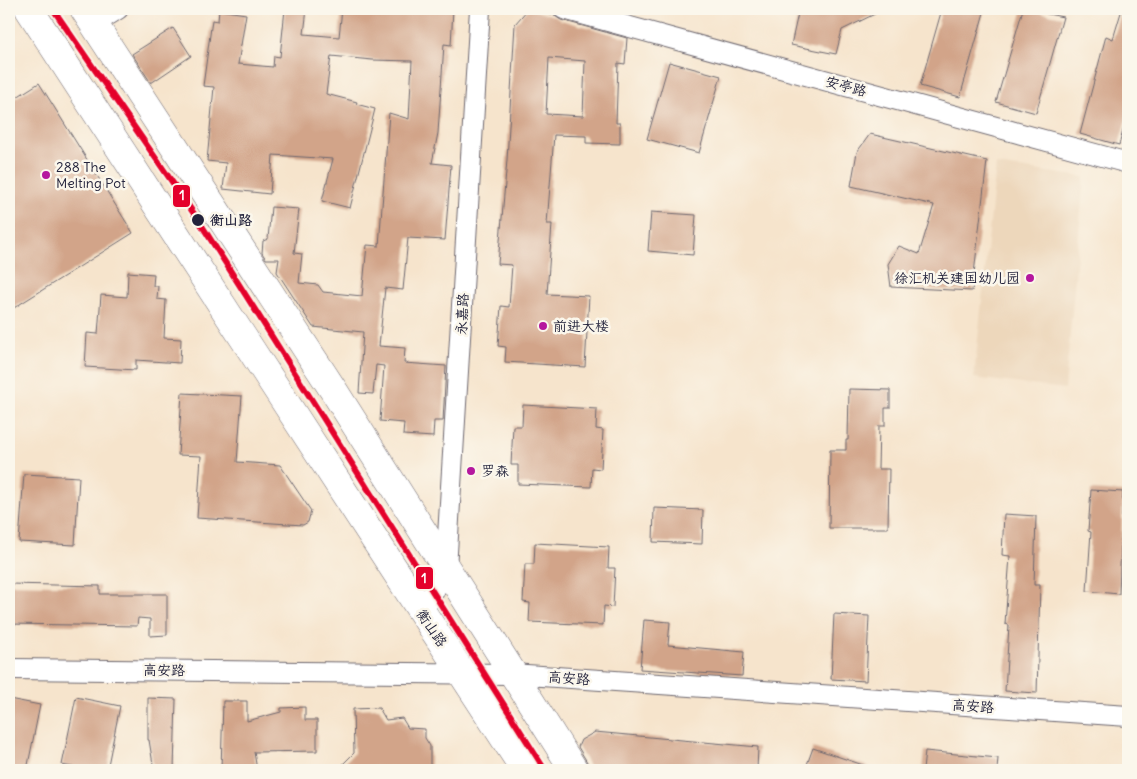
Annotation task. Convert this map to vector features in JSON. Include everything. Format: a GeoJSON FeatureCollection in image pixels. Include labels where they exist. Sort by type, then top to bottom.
{"type":"FeatureCollection","features":[{"type":"Feature","properties":{"kind":"main road","name":"衡山路"},"geometry":{"type":"LineString","coordinates":[[29,9],[524,770]]}},
{"type":"Feature","properties":{"kind":"main road"},"geometry":{"type":"LineString","coordinates":[[89,17],[334,392],[574,770]]}},
{"type":"Feature","properties":{"kind":"street"},"geometry":{"type":"LineString","coordinates":[[89,17],[118,9]]}},
{"type":"Feature","properties":{"kind":"street","name":"永嘉路"},"geometry":{"type":"LineString","coordinates":[[422,613],[446,569],[480,9]]}},
{"type":"Feature","properties":{"kind":"street","name":"安亭路"},"geometry":{"type":"LineString","coordinates":[[564,9],[1128,164]]}},
{"type":"Feature","properties":{"kind":"street","name":"高安路"},"geometry":{"type":"LineString","coordinates":[[9,669],[512,674],[1128,716]]}},
{"type":"Feature","properties":{"kind":"shaded area","name":"徐汇机关建国幼儿园"},"geometry":{"type":"Polygon","coordinates":[[[996,165],[1084,177],[1065,389],[974,378],[996,165]]]}},
{"type":"Feature","properties":{"kind":"building"},"geometry":{"type":"Polygon","coordinates":[[[285,9],[307,9],[304,34],[339,37],[342,9],[453,9],[451,45],[444,44],[438,133],[432,163],[451,165],[445,240],[408,238],[403,290],[385,288],[379,346],[405,348],[404,363],[446,366],[443,421],[434,421],[433,437],[403,435],[404,423],[380,421],[384,366],[376,365],[373,394],[359,393],[363,332],[313,327],[277,272],[279,259],[266,259],[262,253],[263,241],[268,239],[271,207],[299,209],[294,253],[302,254],[299,283],[318,285],[323,292],[362,296],[367,245],[379,246],[389,113],[409,119],[412,61],[331,56],[326,94],[375,109],[350,208],[322,201],[333,159],[273,155],[270,194],[223,189],[226,163],[207,161],[214,87],[203,86],[212,20],[218,21],[219,10],[246,14],[238,64],[273,67],[274,56],[280,57],[285,9]]]}},
{"type":"Feature","properties":{"kind":"building"},"geometry":{"type":"Polygon","coordinates":[[[528,9],[627,38],[625,64],[618,63],[616,123],[620,123],[620,144],[586,143],[586,136],[554,135],[547,224],[552,224],[547,294],[589,296],[585,367],[505,362],[506,347],[498,346],[501,306],[509,307],[512,265],[498,264],[507,160],[515,24],[528,9]],[[549,58],[546,114],[583,116],[585,61],[549,58]]]}},
{"type":"Feature","properties":{"kind":"building"},"geometry":{"type":"Polygon","coordinates":[[[799,9],[885,9],[842,30],[836,54],[791,45],[799,9]]]}},
{"type":"Feature","properties":{"kind":"building"},"geometry":{"type":"Polygon","coordinates":[[[942,9],[985,9],[960,97],[920,86],[942,9]]]}},
{"type":"Feature","properties":{"kind":"building"},"geometry":{"type":"Polygon","coordinates":[[[1023,9],[1063,17],[1036,113],[996,102],[1023,9]]]}},
{"type":"Feature","properties":{"kind":"building"},"geometry":{"type":"Polygon","coordinates":[[[1122,9],[1128,9],[1128,113],[1119,145],[1080,134],[1106,36],[1113,39],[1122,9]]]}},
{"type":"Feature","properties":{"kind":"building"},"geometry":{"type":"Polygon","coordinates":[[[173,28],[191,56],[151,83],[132,54],[173,28]]]}},
{"type":"Feature","properties":{"kind":"building"},"geometry":{"type":"Polygon","coordinates":[[[669,62],[721,76],[699,153],[647,139],[669,62]]]}},
{"type":"Feature","properties":{"kind":"building"},"geometry":{"type":"Polygon","coordinates":[[[39,83],[133,233],[9,311],[9,102],[39,83]]]}},
{"type":"Feature","properties":{"kind":"building"},"geometry":{"type":"Polygon","coordinates":[[[870,134],[987,161],[972,291],[891,287],[888,264],[899,246],[919,254],[934,205],[851,186],[857,152],[870,134]]]}},
{"type":"Feature","properties":{"kind":"building"},"geometry":{"type":"Polygon","coordinates":[[[651,212],[696,215],[693,255],[648,251],[651,212]]]}},
{"type":"Feature","properties":{"kind":"building"},"geometry":{"type":"Polygon","coordinates":[[[128,272],[154,274],[153,286],[158,286],[157,299],[166,300],[164,338],[181,339],[180,363],[136,360],[136,370],[85,367],[87,333],[98,334],[101,295],[127,297],[128,272]]]}},
{"type":"Feature","properties":{"kind":"building"},"geometry":{"type":"Polygon","coordinates":[[[849,389],[890,390],[890,408],[885,408],[885,426],[879,426],[878,469],[889,469],[888,528],[829,528],[830,450],[846,450],[846,440],[848,440],[849,389]]]}},
{"type":"Feature","properties":{"kind":"building"},"geometry":{"type":"Polygon","coordinates":[[[182,393],[242,396],[237,462],[280,465],[311,511],[308,522],[303,525],[197,518],[201,456],[178,455],[182,393]]]}},
{"type":"Feature","properties":{"kind":"building"},"geometry":{"type":"Polygon","coordinates":[[[523,405],[597,409],[596,429],[603,430],[601,469],[592,468],[591,487],[518,484],[518,465],[511,465],[513,426],[522,426],[523,405]]]}},
{"type":"Feature","properties":{"kind":"building"},"geometry":{"type":"Polygon","coordinates":[[[24,474],[79,477],[75,545],[19,542],[24,474]]]}},
{"type":"Feature","properties":{"kind":"building"},"geometry":{"type":"Polygon","coordinates":[[[1091,490],[1123,492],[1119,594],[1087,591],[1091,532],[1088,531],[1091,490]]]}},
{"type":"Feature","properties":{"kind":"building"},"geometry":{"type":"Polygon","coordinates":[[[654,508],[703,510],[702,544],[653,542],[654,508]]]}},
{"type":"Feature","properties":{"kind":"building"},"geometry":{"type":"Polygon","coordinates":[[[1004,514],[1036,516],[1034,585],[1040,585],[1037,693],[1005,691],[1009,625],[1005,624],[1010,556],[1002,555],[1004,514]]]}},
{"type":"Feature","properties":{"kind":"building"},"geometry":{"type":"Polygon","coordinates":[[[535,543],[609,547],[608,568],[615,568],[613,607],[604,606],[603,625],[529,622],[530,603],[523,602],[525,564],[534,564],[535,543]]]}},
{"type":"Feature","properties":{"kind":"building"},"geometry":{"type":"Polygon","coordinates":[[[9,584],[100,586],[100,594],[167,594],[167,635],[150,636],[150,619],[138,618],[137,626],[9,624],[9,584]]]}},
{"type":"Feature","properties":{"kind":"building"},"geometry":{"type":"Polygon","coordinates":[[[834,614],[869,616],[866,681],[831,679],[834,614]]]}},
{"type":"Feature","properties":{"kind":"building"},"geometry":{"type":"Polygon","coordinates":[[[644,620],[670,622],[668,645],[744,652],[742,676],[640,669],[644,620]]]}},
{"type":"Feature","properties":{"kind":"building"},"geometry":{"type":"Polygon","coordinates":[[[76,697],[120,706],[107,770],[86,770],[62,765],[76,697]]]}},
{"type":"Feature","properties":{"kind":"building"},"geometry":{"type":"Polygon","coordinates":[[[148,698],[176,699],[174,770],[154,770],[148,740],[148,698]]]}},
{"type":"Feature","properties":{"kind":"building"},"geometry":{"type":"Polygon","coordinates":[[[9,699],[40,705],[27,770],[9,770],[9,699]]]}},
{"type":"Feature","properties":{"kind":"building"},"geometry":{"type":"Polygon","coordinates":[[[223,701],[247,701],[247,721],[281,712],[281,708],[305,707],[305,720],[317,720],[317,751],[254,752],[257,770],[221,770],[223,701]]]}},
{"type":"Feature","properties":{"kind":"building"},"geometry":{"type":"Polygon","coordinates":[[[379,708],[386,720],[402,718],[408,728],[425,729],[425,738],[430,746],[430,770],[337,770],[354,753],[353,709],[379,708]]]}},
{"type":"Feature","properties":{"kind":"building"},"geometry":{"type":"Polygon","coordinates":[[[595,732],[758,747],[757,770],[590,770],[578,747],[581,740],[595,732]]]}},
{"type":"Feature","properties":{"kind":"building"},"geometry":{"type":"Polygon","coordinates":[[[813,748],[869,767],[868,770],[805,770],[813,748]]]}},
{"type":"Feature","properties":{"kind":"building"},"geometry":{"type":"Polygon","coordinates":[[[925,751],[998,758],[997,770],[923,770],[925,751]]]}},
{"type":"Feature","properties":{"kind":"transit line","name":"1"},"geometry":{"type":"LineString","coordinates":[[53,9],[199,221],[545,770]]}},
{"type":"Feature","properties":{"kind":"place","name":"288 The Melting Pot"},"geometry":{"type":"Point","coordinates":[46,175]}},
{"type":"Feature","properties":{"kind":"place","name":"衡山路"},"geometry":{"type":"Point","coordinates":[198,220]}},
{"type":"Feature","properties":{"kind":"place","name":"徐汇机关建国幼儿园"},"geometry":{"type":"Point","coordinates":[1030,278]}},
{"type":"Feature","properties":{"kind":"place","name":"前进大楼"},"geometry":{"type":"Point","coordinates":[543,326]}},
{"type":"Feature","properties":{"kind":"place","name":"罗森"},"geometry":{"type":"Point","coordinates":[471,471]}}]}
